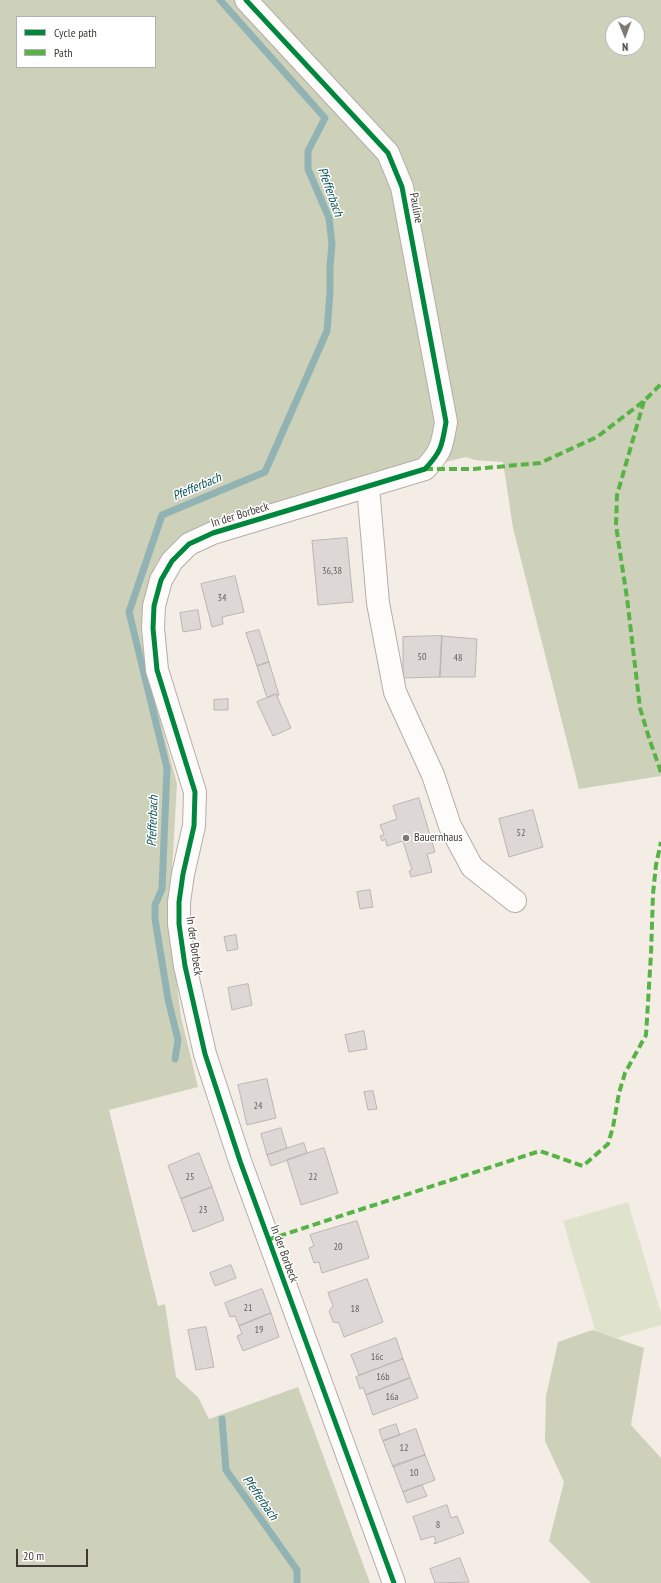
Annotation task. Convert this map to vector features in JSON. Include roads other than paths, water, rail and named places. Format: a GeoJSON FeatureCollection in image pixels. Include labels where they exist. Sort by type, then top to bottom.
{"type":"FeatureCollection","features":[{"type":"Feature","properties":{"kind":"street","name":"Pauline"},"geometry":{"type":"LineString","coordinates":[[246,0],[388,153],[402,186],[446,422],[443,442],[438,456],[426,469]]}},
{"type":"Feature","properties":{"kind":"street","name":"In der Borbeck"},"geometry":{"type":"LineString","coordinates":[[394,1583],[265,1232],[205,1054],[185,966],[179,924],[179,902],[183,874],[194,826],[195,792],[157,670],[153,628],[154,606],[161,580],[172,561],[189,544],[213,533],[426,469]]}},
{"type":"Feature","properties":{"kind":"street"},"geometry":{"type":"LineString","coordinates":[[368,487],[378,603],[395,692],[433,775],[450,826],[472,867],[516,901]]}},
{"type":"Feature","properties":{"kind":"waterway","name":"Pfefferbach"},"geometry":{"type":"LineString","coordinates":[[175,1059],[178,1040],[168,999],[155,919],[155,905],[162,889],[167,768],[129,612],[162,515],[265,472],[327,331],[330,292],[332,244],[329,218],[308,169],[308,151],[325,118],[220,0]]}},
{"type":"Feature","properties":{"kind":"waterway","name":"Pfefferbach"},"geometry":{"type":"LineString","coordinates":[[222,1419],[226,1470],[297,1570],[297,1583]]}},
{"type":"Feature","properties":{"kind":"place","name":"Bauernhaus"},"geometry":{"type":"Point","coordinates":[406,838]}}]}
